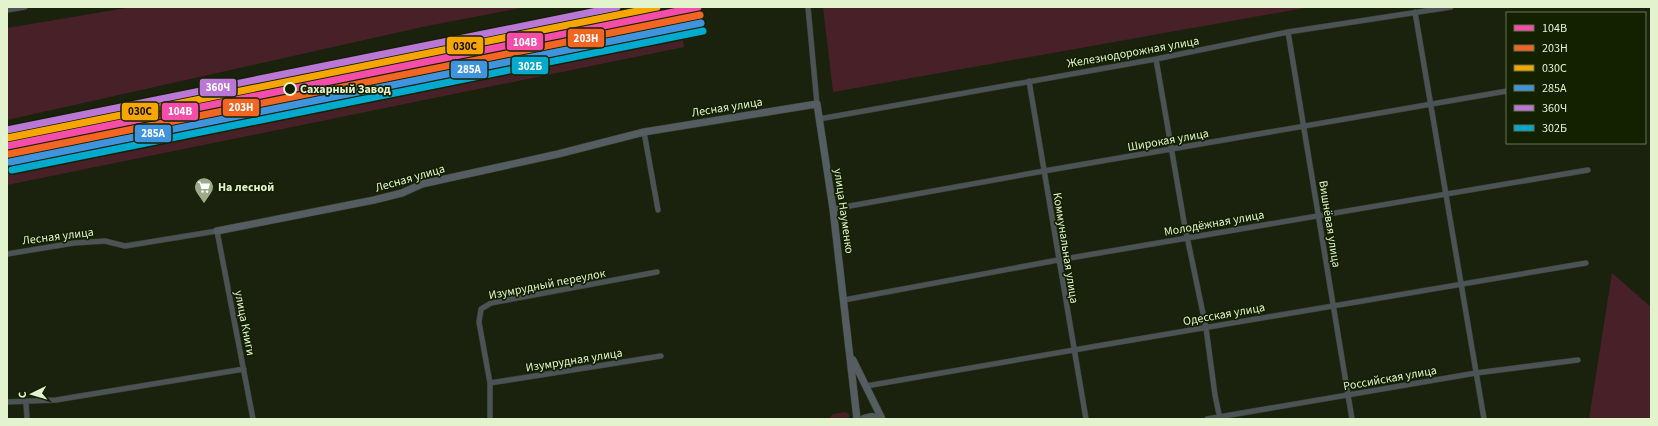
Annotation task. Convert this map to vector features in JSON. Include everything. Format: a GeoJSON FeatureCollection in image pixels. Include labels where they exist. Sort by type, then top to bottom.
{"type":"FeatureCollection","features":[{"type":"Feature","properties":{"kind":"main road"},"geometry":{"type":"LineString","coordinates":[[864,419],[872,417],[878,419]]}},
{"type":"Feature","properties":{"kind":"street"},"geometry":{"type":"LineString","coordinates":[[7,10],[25,7]]}},
{"type":"Feature","properties":{"kind":"street","name":"улица Науменко"},"geometry":{"type":"LineString","coordinates":[[808,7],[817,104],[833,209],[851,355],[857,419]]}},
{"type":"Feature","properties":{"kind":"street","name":"Железнодорожная улица"},"geometry":{"type":"LineString","coordinates":[[819,119],[1156,59],[1288,32],[1451,7]]}},
{"type":"Feature","properties":{"kind":"street"},"geometry":{"type":"LineString","coordinates":[[1415,12],[1484,419]]}},
{"type":"Feature","properties":{"kind":"street","name":"Вишнёвая улица"},"geometry":{"type":"LineString","coordinates":[[1288,32],[1352,419]]}},
{"type":"Feature","properties":{"kind":"street"},"geometry":{"type":"LineString","coordinates":[[1156,59],[1187,238],[1206,328],[1215,395],[1220,418]]}},
{"type":"Feature","properties":{"kind":"street","name":"Коммунальная улица"},"geometry":{"type":"LineString","coordinates":[[1029,81],[1086,419]]}},
{"type":"Feature","properties":{"kind":"street","name":"Широкая улица"},"geometry":{"type":"LineString","coordinates":[[833,209],[1044,171],[1172,150],[1303,125],[1506,91]]}},
{"type":"Feature","properties":{"kind":"street","name":"Лесная улица"},"geometry":{"type":"LineString","coordinates":[[7,254],[74,243],[105,241],[125,246],[217,231],[374,200],[402,193],[422,184],[558,154],[644,132],[817,104]]}},
{"type":"Feature","properties":{"kind":"street"},"geometry":{"type":"LineString","coordinates":[[644,132],[658,210]]}},
{"type":"Feature","properties":{"kind":"street","name":"Молодёжная улица"},"geometry":{"type":"LineString","coordinates":[[844,300],[1058,260],[1588,170]]}},
{"type":"Feature","properties":{"kind":"street","name":"улица Книги"},"geometry":{"type":"LineString","coordinates":[[217,231],[253,419]]}},
{"type":"Feature","properties":{"kind":"street","name":"Одесская улица"},"geometry":{"type":"LineString","coordinates":[[866,386],[1206,328],[1333,304],[1586,262]]}},
{"type":"Feature","properties":{"kind":"street","name":"Изумрудный переулок"},"geometry":{"type":"LineString","coordinates":[[490,419],[490,384],[479,322],[481,309],[491,304],[657,272]]}},
{"type":"Feature","properties":{"kind":"street"},"geometry":{"type":"LineString","coordinates":[[851,355],[882,419]]}},
{"type":"Feature","properties":{"kind":"street","name":"Изумрудная улица"},"geometry":{"type":"LineString","coordinates":[[490,384],[661,356]]}},
{"type":"Feature","properties":{"kind":"street","name":"Российская улица"},"geometry":{"type":"LineString","coordinates":[[1207,419],[1220,418],[1476,373],[1578,360]]}},
{"type":"Feature","properties":{"kind":"street"},"geometry":{"type":"LineString","coordinates":[[7,402],[26,403],[89,395],[244,368]]}},
{"type":"Feature","properties":{"kind":"street"},"geometry":{"type":"LineString","coordinates":[[26,403],[27,419]]}},
{"type":"Feature","properties":{"kind":"shaded area"},"geometry":{"type":"Polygon","coordinates":[[[132,7],[526,7],[422,27],[7,120],[7,28],[132,7]]]}},
{"type":"Feature","properties":{"kind":"shaded area"},"geometry":{"type":"Polygon","coordinates":[[[823,7],[1310,7],[833,92],[823,7]]]}},
{"type":"Feature","properties":{"kind":"shaded area"},"geometry":{"type":"Polygon","coordinates":[[[680,24],[684,47],[7,185],[7,163],[680,24]]]}},
{"type":"Feature","properties":{"kind":"shaded area"},"geometry":{"type":"Polygon","coordinates":[[[1612,273],[1651,307],[1650,419],[1589,419],[1612,273]]]}},
{"type":"Feature","properties":{"kind":"shaded area"},"geometry":{"type":"Polygon","coordinates":[[[845,412],[849,414],[849,419],[829,419],[833,414],[845,412]]]}},
{"type":"Feature","properties":{"kind":"transit line","name":"360Ч"},"geometry":{"type":"LineString","coordinates":[[7,130],[617,7]]}},
{"type":"Feature","properties":{"kind":"transit line","name":"030C"},"geometry":{"type":"LineString","coordinates":[[7,138],[657,7]]}},
{"type":"Feature","properties":{"kind":"transit line","name":"104В"},"geometry":{"type":"LineString","coordinates":[[7,146],[698,7]]}},
{"type":"Feature","properties":{"kind":"transit line","name":"203Н"},"geometry":{"type":"LineString","coordinates":[[9,154],[700,15]]}},
{"type":"Feature","properties":{"kind":"transit line","name":"285А"},"geometry":{"type":"LineString","coordinates":[[10,162],[701,23]]}},
{"type":"Feature","properties":{"kind":"transit line","name":"302Б"},"geometry":{"type":"LineString","coordinates":[[12,170],[703,31]]}},
{"type":"Feature","properties":{"kind":"place","name":"Сахарный Завод"},"geometry":{"type":"Point","coordinates":[290,89]}},
{"type":"Feature","properties":{"kind":"place","name":"На лесной"},"geometry":{"type":"Point","coordinates":[204,204]}}]}
